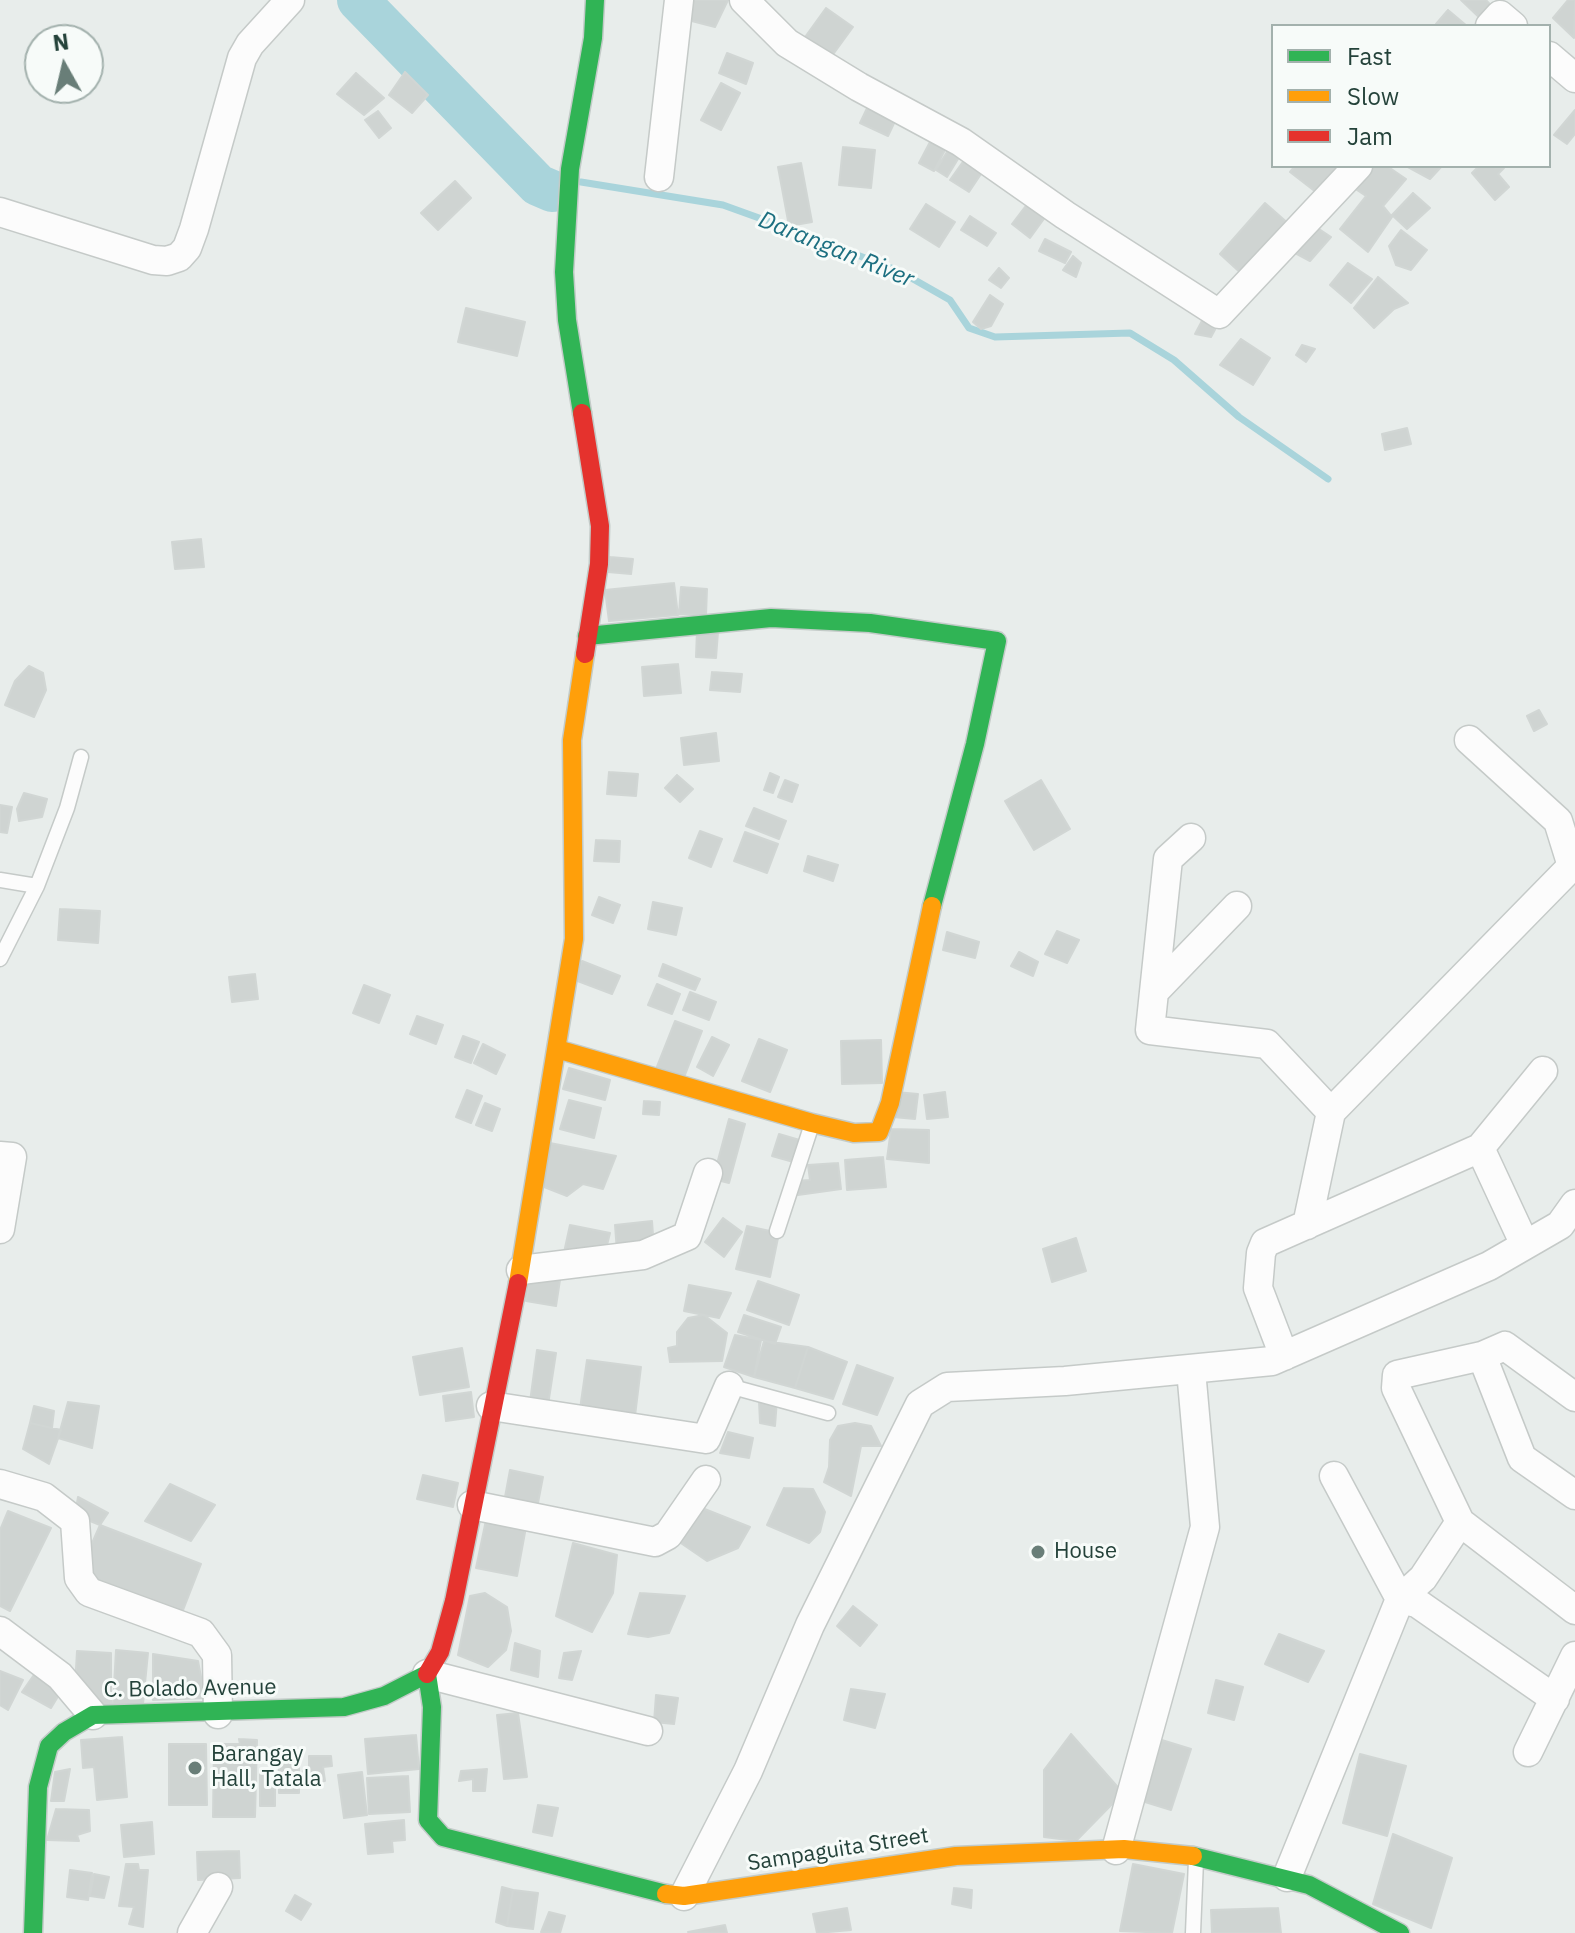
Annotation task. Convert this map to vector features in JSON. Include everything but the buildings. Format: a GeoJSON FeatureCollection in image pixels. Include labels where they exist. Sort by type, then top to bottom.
{"type":"FeatureCollection","features":[{"type":"Feature","properties":{"kind":"street"},"geometry":{"type":"LineString","coordinates":[[0,212],[153,260],[167,261],[179,257],[187,248],[194,229],[242,58],[250,44],[290,0]]}},
{"type":"Feature","properties":{"kind":"street"},"geometry":{"type":"LineString","coordinates":[[659,177],[679,0]]}},
{"type":"Feature","properties":{"kind":"street"},"geometry":{"type":"LineString","coordinates":[[744,0],[787,43],[859,87],[961,142],[1065,215],[1219,314],[1356,168]]}},
{"type":"Feature","properties":{"kind":"street"},"geometry":{"type":"LineString","coordinates":[[590,3],[570,169],[564,272],[567,320],[600,526],[599,564],[572,740],[574,939],[521,1270],[491,1406],[454,1601],[440,1652],[427,1674],[648,1731]]}},
{"type":"Feature","properties":{"kind":"street"},"geometry":{"type":"LineString","coordinates":[[1492,24],[1500,15],[1511,24]]}},
{"type":"Feature","properties":{"kind":"street"},"geometry":{"type":"LineString","coordinates":[[1551,58],[1575,78]]}},
{"type":"Feature","properties":{"kind":"street"},"geometry":{"type":"LineString","coordinates":[[557,1049],[812,1123],[854,1133],[879,1132],[890,1103],[931,911],[975,744],[997,641],[870,623],[771,618],[587,636]]}},
{"type":"Feature","properties":{"kind":"street"},"geometry":{"type":"LineString","coordinates":[[1307,1225],[1331,1112],[1572,866],[1558,821],[1469,740]]}},
{"type":"Feature","properties":{"kind":"street"},"geometry":{"type":"LineString","coordinates":[[1191,838],[1168,859],[1150,1030],[1267,1044],[1331,1112]]}},
{"type":"Feature","properties":{"kind":"street"},"geometry":{"type":"LineString","coordinates":[[1154,992],[1237,906]]}},
{"type":"Feature","properties":{"kind":"street"},"geometry":{"type":"LineString","coordinates":[[1284,1356],[1258,1288],[1261,1253],[1265,1243],[1480,1148],[1543,1071]]}},
{"type":"Feature","properties":{"kind":"street"},"geometry":{"type":"LineString","coordinates":[[1480,1148],[1525,1245]]}},
{"type":"Feature","properties":{"kind":"street"},"geometry":{"type":"LineString","coordinates":[[0,1156],[12,1157],[0,1229]]}},
{"type":"Feature","properties":{"kind":"street"},"geometry":{"type":"LineString","coordinates":[[521,1270],[643,1255],[687,1236],[708,1173]]}},
{"type":"Feature","properties":{"kind":"street"},"geometry":{"type":"LineString","coordinates":[[684,1896],[748,1771],[816,1611],[920,1404],[947,1387],[1191,1370],[1272,1361],[1489,1266],[1560,1225],[1575,1204]]}},
{"type":"Feature","properties":{"kind":"street"},"geometry":{"type":"LineString","coordinates":[[1575,1397],[1505,1346],[1482,1356],[1397,1375],[1396,1388],[1460,1522],[1575,1610]]}},
{"type":"Feature","properties":{"kind":"street"},"geometry":{"type":"LineString","coordinates":[[1482,1356],[1522,1458],[1575,1495]]}},
{"type":"Feature","properties":{"kind":"street"},"geometry":{"type":"LineString","coordinates":[[1116,1850],[1205,1527],[1191,1370]]}},
{"type":"Feature","properties":{"kind":"street"},"geometry":{"type":"LineString","coordinates":[[491,1406],[706,1439],[729,1386]]}},
{"type":"Feature","properties":{"kind":"street"},"geometry":{"type":"LineString","coordinates":[[1334,1476],[1400,1599],[1417,1603],[1555,1699]]}},
{"type":"Feature","properties":{"kind":"street"},"geometry":{"type":"LineString","coordinates":[[472,1505],[655,1542],[668,1535],[706,1480]]}},
{"type":"Feature","properties":{"kind":"street"},"geometry":{"type":"LineString","coordinates":[[0,1484],[44,1497],[75,1521],[79,1578],[89,1592],[201,1633],[217,1655],[218,1714]]}},
{"type":"Feature","properties":{"kind":"street"},"geometry":{"type":"LineString","coordinates":[[1287,1877],[1400,1599],[1423,1578],[1460,1522]]}},
{"type":"Feature","properties":{"kind":"street"},"geometry":{"type":"LineString","coordinates":[[0,1631],[60,1676],[93,1715]]}},
{"type":"Feature","properties":{"kind":"street"},"geometry":{"type":"LineString","coordinates":[[1528,1752],[1575,1656]]}},
{"type":"Feature","properties":{"kind":"street","name":"Sampaguita Street"},"geometry":{"type":"LineString","coordinates":[[427,1674],[432,1707],[428,1820],[443,1837],[646,1891],[684,1896],[956,1856],[1116,1850],[1196,1856],[1287,1877],[1400,1933]]}},
{"type":"Feature","properties":{"kind":"street","name":"C. Bolado Avenue"},"geometry":{"type":"LineString","coordinates":[[41,1933],[38,1787],[49,1746],[64,1732],[93,1715],[218,1714],[344,1707],[384,1696],[427,1674]]}},
{"type":"Feature","properties":{"kind":"street"},"geometry":{"type":"LineString","coordinates":[[192,1933],[218,1887]]}},
{"type":"Feature","properties":{"kind":"lane"},"geometry":{"type":"LineString","coordinates":[[0,959],[37,886],[67,808],[81,757]]}},
{"type":"Feature","properties":{"kind":"lane"},"geometry":{"type":"LineString","coordinates":[[0,880],[37,886]]}},
{"type":"Feature","properties":{"kind":"lane"},"geometry":{"type":"LineString","coordinates":[[777,1231],[812,1123]]}},
{"type":"Feature","properties":{"kind":"lane"},"geometry":{"type":"LineString","coordinates":[[729,1386],[828,1413]]}},
{"type":"Feature","properties":{"kind":"lane"},"geometry":{"type":"LineString","coordinates":[[1193,1933],[1196,1856]]}},
{"type":"Feature","properties":{"kind":"waterway","name":"Darangan River"},"geometry":{"type":"LineString","coordinates":[[358,0],[538,185],[552,191]]}},
{"type":"Feature","properties":{"kind":"waterway","name":"Darangan River"},"geometry":{"type":"LineString","coordinates":[[581,182],[723,205],[784,227],[899,271],[950,300],[969,328],[995,337],[1130,333],[1174,360],[1239,417],[1328,479]]}},
{"type":"Feature","properties":{"kind":"traffic: fast"},"geometry":{"type":"LineString","coordinates":[[582,413],[567,320],[564,272],[570,169],[593,38],[595,0]]}},
{"type":"Feature","properties":{"kind":"traffic: fast"},"geometry":{"type":"LineString","coordinates":[[587,636],[771,618],[870,623],[997,641],[975,744],[932,906]]}},
{"type":"Feature","properties":{"kind":"traffic: fast"},"geometry":{"type":"LineString","coordinates":[[427,1674],[432,1707],[428,1820],[443,1837],[666,1894]]}},
{"type":"Feature","properties":{"kind":"traffic: fast"},"geometry":{"type":"LineString","coordinates":[[33,1933],[38,1787],[49,1746],[64,1732],[93,1715],[344,1707],[384,1696],[427,1674]]}},
{"type":"Feature","properties":{"kind":"traffic: fast"},"geometry":{"type":"LineString","coordinates":[[1193,1856],[1309,1885],[1400,1933]]}},
{"type":"Feature","properties":{"kind":"traffic: slow"},"geometry":{"type":"LineString","coordinates":[[518,1283],[574,939],[572,740],[585,654]]}},
{"type":"Feature","properties":{"kind":"traffic: slow"},"geometry":{"type":"LineString","coordinates":[[557,1049],[812,1123],[854,1133],[879,1132],[890,1103],[932,906]]}},
{"type":"Feature","properties":{"kind":"traffic: slow"},"geometry":{"type":"LineString","coordinates":[[666,1894],[684,1896],[956,1856],[1124,1849],[1193,1856]]}},
{"type":"Feature","properties":{"kind":"traffic: jam"},"geometry":{"type":"LineString","coordinates":[[582,413],[600,526],[599,564],[585,654]]}},
{"type":"Feature","properties":{"kind":"traffic: jam"},"geometry":{"type":"LineString","coordinates":[[427,1674],[440,1652],[454,1601],[518,1283]]}},
{"type":"Feature","properties":{"kind":"place","name":"House"},"geometry":{"type":"Point","coordinates":[1038,1552]}},
{"type":"Feature","properties":{"kind":"place","name":"Barangay Hall, Tatala"},"geometry":{"type":"Point","coordinates":[195,1768]}}]}
